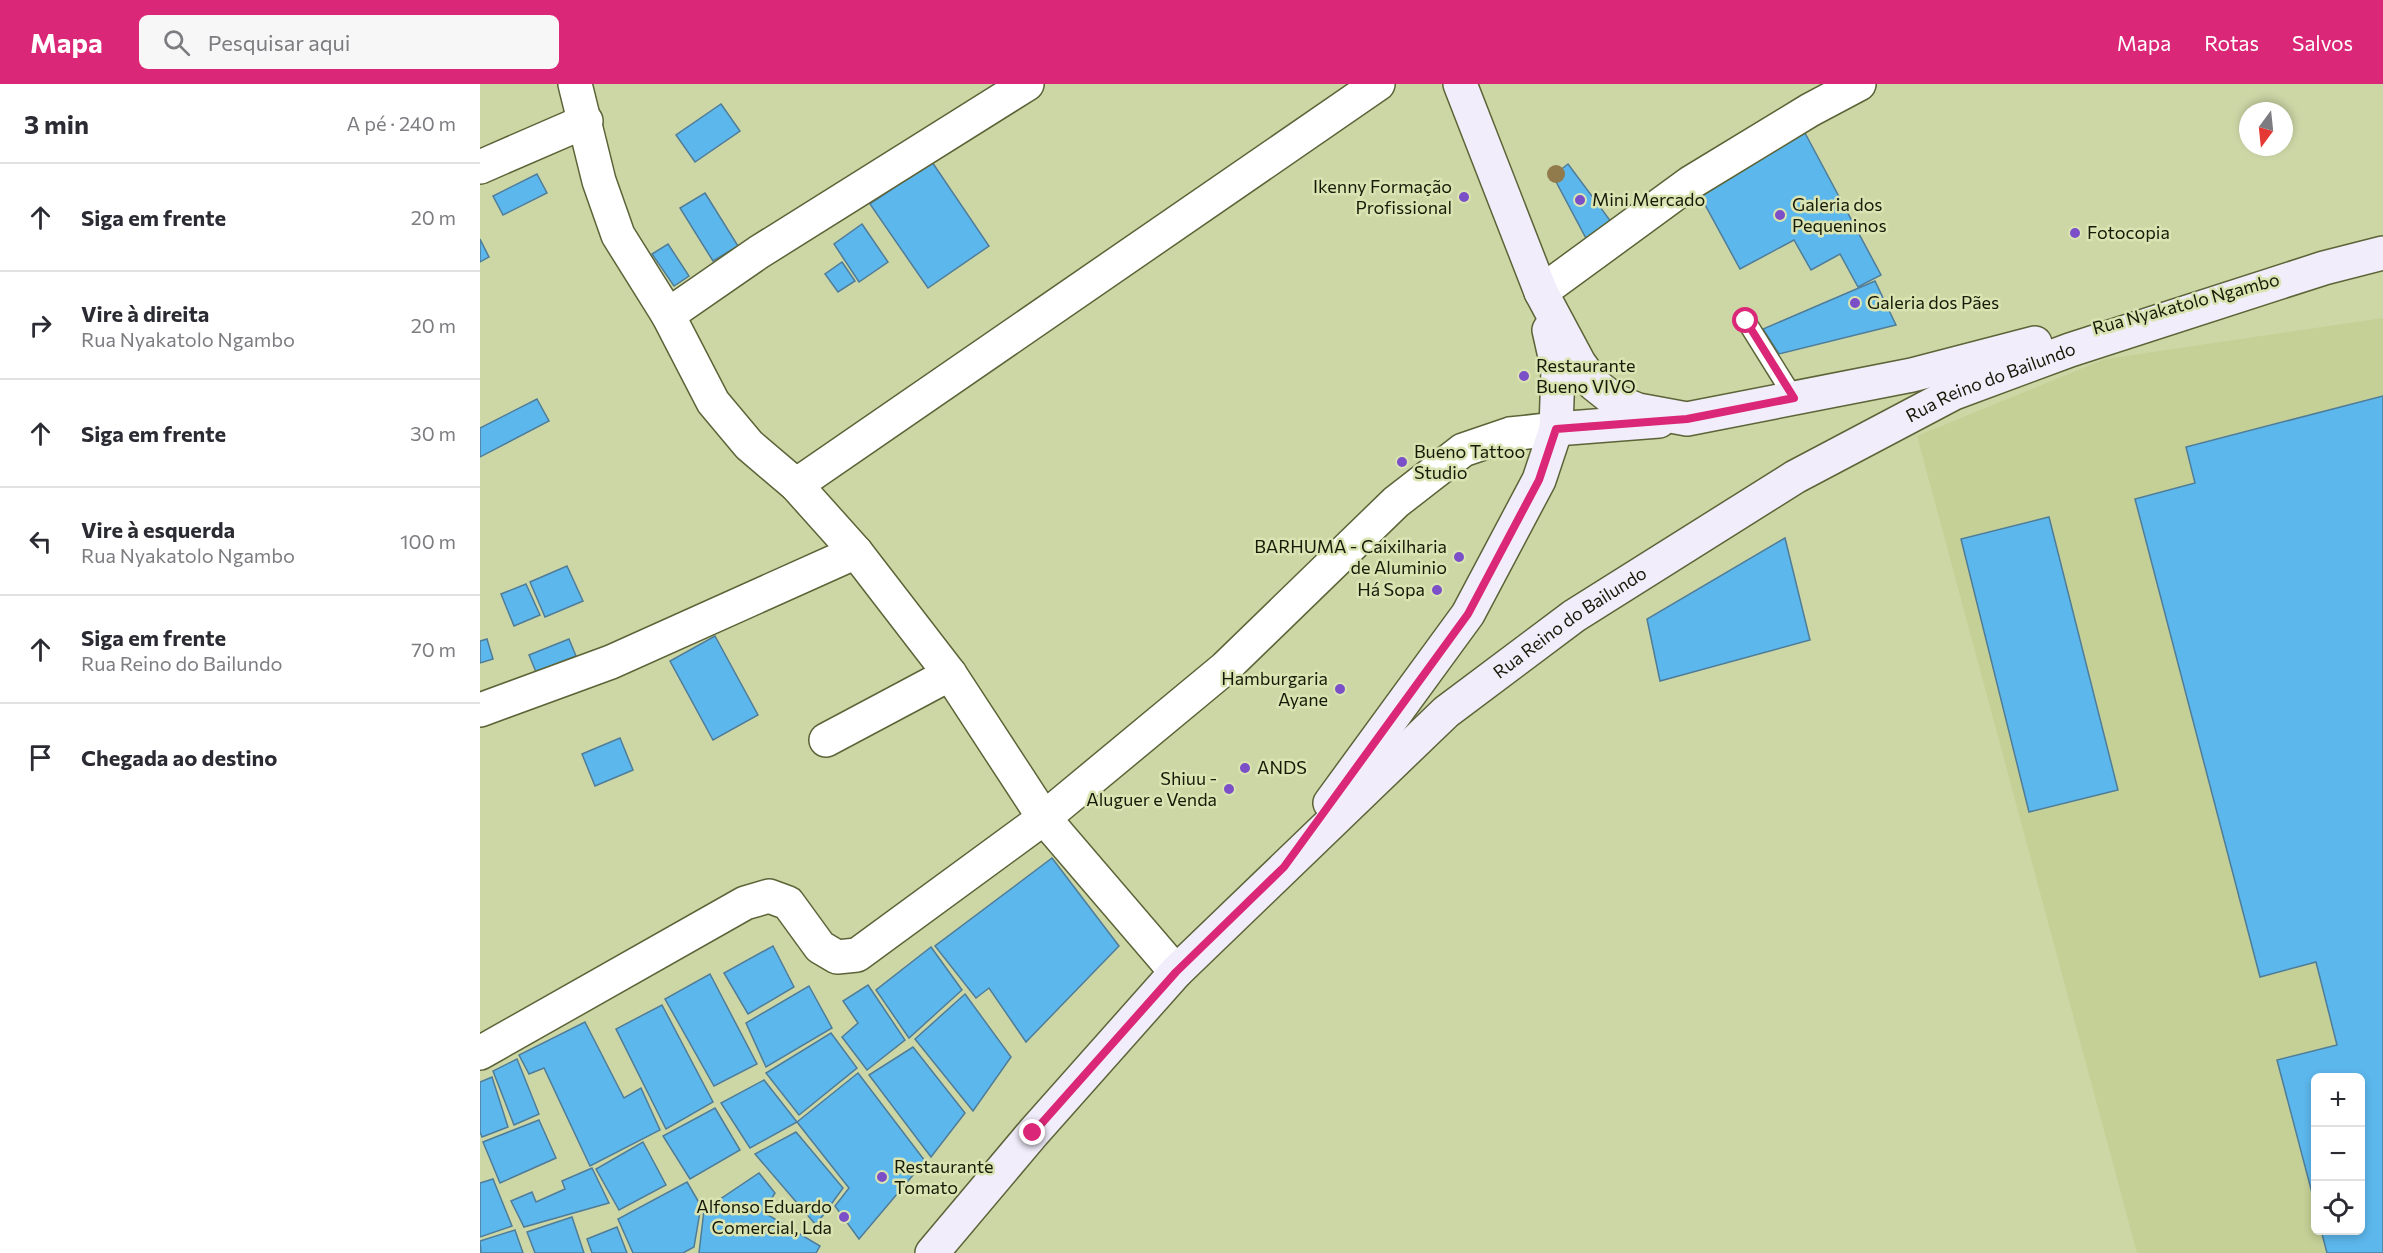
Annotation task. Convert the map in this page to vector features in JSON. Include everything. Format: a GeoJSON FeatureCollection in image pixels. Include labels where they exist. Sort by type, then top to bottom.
{"type":"FeatureCollection","features":[{"type":"Feature","properties":{"kind":"main road","name":"Rua Nyakatolo Ngambo"},"geometry":{"type":"LineString","coordinates":[[1460,84],[1541,292],[1579,363],[1594,384],[1614,400],[1630,407],[1687,419],[1912,375],[2325,268]]}},
{"type":"Feature","properties":{"kind":"main road","name":"Rua Reino do Bailundo"},"geometry":{"type":"LineString","coordinates":[[932,1253],[1033,1133],[1176,972],[1446,712],[1574,616],[1795,477],[1954,393],[2070,350],[2325,268],[2383,253]]}},
{"type":"Feature","properties":{"kind":"main road","name":"Rua Nyakatolo Ngambo"},"geometry":{"type":"LineString","coordinates":[[1284,867],[1468,614],[1539,480],[1556,429],[1558,370],[1541,292]]}},
{"type":"Feature","properties":{"kind":"main road"},"geometry":{"type":"LineString","coordinates":[[1556,429],[1687,419]]}},
{"type":"Feature","properties":{"kind":"street"},"geometry":{"type":"LineString","coordinates":[[575,84],[586,121],[599,182],[618,235],[668,315],[713,402],[749,445],[796,485],[856,552],[950,674],[1044,818],[1176,972]]}},
{"type":"Feature","properties":{"kind":"street"},"geometry":{"type":"LineString","coordinates":[[668,315],[759,252],[1027,84]]}},
{"type":"Feature","properties":{"kind":"street"},"geometry":{"type":"LineString","coordinates":[[796,485],[1378,84]]}},
{"type":"Feature","properties":{"kind":"street"},"geometry":{"type":"LineString","coordinates":[[1541,292],[1690,183],[1810,110],[1859,84]]}},
{"type":"Feature","properties":{"kind":"street"},"geometry":{"type":"LineString","coordinates":[[480,167],[586,121]]}},
{"type":"Feature","properties":{"kind":"street"},"geometry":{"type":"LineString","coordinates":[[480,1053],[745,903],[761,898],[769,897],[788,903],[820,947],[837,957],[857,955],[1044,818],[1225,668],[1396,502],[1464,450],[1510,434],[1556,429]]}},
{"type":"Feature","properties":{"kind":"street"},"geometry":{"type":"LineString","coordinates":[[480,710],[611,662],[856,552]]}},
{"type":"Feature","properties":{"kind":"street"},"geometry":{"type":"LineString","coordinates":[[826,740],[950,674]]}},
{"type":"Feature","properties":{"kind":"lane"},"geometry":{"type":"LineString","coordinates":[[1746,321],[1794,398]]}},
{"type":"Feature","properties":{"kind":"shaded area"},"geometry":{"type":"Polygon","coordinates":[[[2383,318],[2383,1253],[2137,1253],[1917,436],[2105,359],[2383,318]]]}},
{"type":"Feature","properties":{"kind":"building"},"geometry":{"type":"Polygon","coordinates":[[[721,104],[740,131],[695,162],[676,135],[721,104]]]}},
{"type":"Feature","properties":{"kind":"building","name":"Galeria dos Pequeninos"},"geometry":{"type":"Polygon","coordinates":[[[1805,133],[1881,275],[1858,287],[1840,254],[1811,270],[1794,240],[1740,269],[1697,190],[1805,133]]]}},
{"type":"Feature","properties":{"kind":"building"},"geometry":{"type":"Polygon","coordinates":[[[932,162],[989,246],[928,288],[870,204],[932,162]]]}},
{"type":"Feature","properties":{"kind":"building","name":"Mini Mercado"},"geometry":{"type":"Polygon","coordinates":[[[1568,164],[1612,223],[1588,242],[1553,176],[1568,164]]]}},
{"type":"Feature","properties":{"kind":"building"},"geometry":{"type":"Polygon","coordinates":[[[537,174],[547,193],[503,215],[493,196],[537,174]]]}},
{"type":"Feature","properties":{"kind":"building"},"geometry":{"type":"Polygon","coordinates":[[[705,193],[738,246],[713,261],[680,208],[705,193]]]}},
{"type":"Feature","properties":{"kind":"building"},"geometry":{"type":"Polygon","coordinates":[[[862,224],[888,262],[859,282],[834,244],[862,224]]]}},
{"type":"Feature","properties":{"kind":"building"},"geometry":{"type":"Polygon","coordinates":[[[480,239],[489,257],[480,262],[480,239]]]}},
{"type":"Feature","properties":{"kind":"building"},"geometry":{"type":"Polygon","coordinates":[[[668,244],[689,276],[674,286],[652,254],[668,244]]]}},
{"type":"Feature","properties":{"kind":"building"},"geometry":{"type":"Polygon","coordinates":[[[842,262],[855,281],[838,292],[825,274],[842,262]]]}},
{"type":"Feature","properties":{"kind":"building","name":"Galeria dos Pães"},"geometry":{"type":"Polygon","coordinates":[[[1875,281],[1896,325],[1779,354],[1763,329],[1875,281]]]}},
{"type":"Feature","properties":{"kind":"building"},"geometry":{"type":"Polygon","coordinates":[[[2383,396],[2383,1253],[2327,1253],[2322,1235],[2365,1235],[2365,1073],[2311,1073],[2311,1189],[2277,1060],[2337,1045],[2316,962],[2260,977],[2135,499],[2195,483],[2186,447],[2383,396]]]}},
{"type":"Feature","properties":{"kind":"building"},"geometry":{"type":"Polygon","coordinates":[[[537,399],[549,421],[480,457],[480,428],[537,399]]]}},
{"type":"Feature","properties":{"kind":"building"},"geometry":{"type":"Polygon","coordinates":[[[2049,517],[2118,790],[2029,812],[1961,539],[2049,517]]]}},
{"type":"Feature","properties":{"kind":"building"},"geometry":{"type":"Polygon","coordinates":[[[1785,538],[1810,640],[1660,681],[1647,619],[1785,538]]]}},
{"type":"Feature","properties":{"kind":"building"},"geometry":{"type":"Polygon","coordinates":[[[567,566],[583,601],[545,617],[530,582],[567,566]]]}},
{"type":"Feature","properties":{"kind":"building"},"geometry":{"type":"Polygon","coordinates":[[[526,584],[540,615],[514,626],[501,594],[526,584]]]}},
{"type":"Feature","properties":{"kind":"building"},"geometry":{"type":"Polygon","coordinates":[[[715,636],[758,715],[713,740],[670,661],[715,636]]]}},
{"type":"Feature","properties":{"kind":"building"},"geometry":{"type":"Polygon","coordinates":[[[487,639],[493,659],[480,663],[480,641],[487,639]]]}},
{"type":"Feature","properties":{"kind":"building"},"geometry":{"type":"Polygon","coordinates":[[[569,639],[576,656],[536,672],[529,655],[569,639]]]}},
{"type":"Feature","properties":{"kind":"building"},"geometry":{"type":"Polygon","coordinates":[[[620,738],[633,770],[595,786],[582,754],[620,738]]]}},
{"type":"Feature","properties":{"kind":"building"},"geometry":{"type":"Polygon","coordinates":[[[1052,858],[1119,946],[1026,1042],[989,988],[976,998],[935,946],[1052,858]]]}},
{"type":"Feature","properties":{"kind":"building"},"geometry":{"type":"Polygon","coordinates":[[[773,946],[794,987],[748,1014],[724,973],[773,946]]]}},
{"type":"Feature","properties":{"kind":"building"},"geometry":{"type":"Polygon","coordinates":[[[931,947],[962,990],[909,1038],[876,990],[931,947]]]}},
{"type":"Feature","properties":{"kind":"building"},"geometry":{"type":"Polygon","coordinates":[[[710,974],[757,1064],[714,1086],[665,999],[710,974]]]}},
{"type":"Feature","properties":{"kind":"building"},"geometry":{"type":"Polygon","coordinates":[[[868,985],[905,1040],[867,1070],[842,1037],[858,1023],[843,1001],[868,985]]]}},
{"type":"Feature","properties":{"kind":"building"},"geometry":{"type":"Polygon","coordinates":[[[809,986],[832,1028],[766,1067],[746,1023],[809,986]]]}},
{"type":"Feature","properties":{"kind":"building"},"geometry":{"type":"Polygon","coordinates":[[[965,994],[1011,1057],[973,1111],[915,1039],[965,994]]]}},
{"type":"Feature","properties":{"kind":"building"},"geometry":{"type":"Polygon","coordinates":[[[662,1005],[713,1102],[666,1129],[616,1029],[662,1005]]]}},
{"type":"Feature","properties":{"kind":"building"},"geometry":{"type":"Polygon","coordinates":[[[585,1022],[624,1098],[641,1088],[660,1130],[590,1166],[544,1068],[529,1074],[519,1055],[585,1022]]]}},
{"type":"Feature","properties":{"kind":"building"},"geometry":{"type":"Polygon","coordinates":[[[831,1033],[857,1068],[799,1115],[766,1073],[831,1033]]]}},
{"type":"Feature","properties":{"kind":"building"},"geometry":{"type":"Polygon","coordinates":[[[913,1047],[965,1113],[931,1157],[869,1075],[913,1047]]]}},
{"type":"Feature","properties":{"kind":"building"},"geometry":{"type":"Polygon","coordinates":[[[517,1059],[539,1114],[514,1125],[493,1071],[517,1059]]]}},
{"type":"Feature","properties":{"kind":"building"},"geometry":{"type":"Polygon","coordinates":[[[858,1073],[925,1161],[859,1239],[835,1206],[849,1188],[797,1122],[858,1073]]]}},
{"type":"Feature","properties":{"kind":"building"},"geometry":{"type":"Polygon","coordinates":[[[492,1077],[508,1127],[482,1137],[480,1132],[480,1082],[492,1077]]]}},
{"type":"Feature","properties":{"kind":"building"},"geometry":{"type":"Polygon","coordinates":[[[764,1080],[797,1122],[750,1148],[721,1103],[764,1080]]]}},
{"type":"Feature","properties":{"kind":"building"},"geometry":{"type":"Polygon","coordinates":[[[715,1108],[740,1150],[690,1179],[663,1136],[715,1108]]]}},
{"type":"Feature","properties":{"kind":"building"},"geometry":{"type":"Polygon","coordinates":[[[539,1120],[556,1158],[500,1183],[483,1142],[539,1120]]]}},
{"type":"Feature","properties":{"kind":"building"},"geometry":{"type":"Polygon","coordinates":[[[796,1132],[843,1188],[816,1225],[755,1154],[796,1132]]]}},
{"type":"Feature","properties":{"kind":"building"},"geometry":{"type":"Polygon","coordinates":[[[643,1142],[666,1185],[619,1210],[596,1169],[643,1142]]]}},
{"type":"Feature","properties":{"kind":"building"},"geometry":{"type":"Polygon","coordinates":[[[592,1168],[609,1203],[524,1227],[511,1201],[532,1192],[536,1202],[565,1189],[562,1181],[592,1168]]]}},
{"type":"Feature","properties":{"kind":"building"},"geometry":{"type":"Polygon","coordinates":[[[759,1173],[775,1193],[763,1212],[820,1246],[816,1253],[699,1253],[704,1210],[759,1173]]]}},
{"type":"Feature","properties":{"kind":"building"},"geometry":{"type":"Polygon","coordinates":[[[493,1179],[512,1226],[480,1237],[480,1183],[493,1179]]]}},
{"type":"Feature","properties":{"kind":"building"},"geometry":{"type":"Polygon","coordinates":[[[687,1182],[701,1206],[694,1247],[683,1253],[633,1253],[618,1219],[687,1182]]]}},
{"type":"Feature","properties":{"kind":"building"},"geometry":{"type":"Polygon","coordinates":[[[572,1217],[584,1253],[535,1253],[527,1232],[572,1217]]]}},
{"type":"Feature","properties":{"kind":"building"},"geometry":{"type":"Polygon","coordinates":[[[617,1227],[627,1253],[592,1253],[587,1239],[617,1227]]]}},
{"type":"Feature","properties":{"kind":"building"},"geometry":{"type":"Polygon","coordinates":[[[515,1230],[523,1253],[481,1253],[480,1241],[515,1230]]]}},
{"type":"Feature","properties":{"kind":"place","name":"Ikenny Formação Profissional"},"geometry":{"type":"Point","coordinates":[1464,197]}},
{"type":"Feature","properties":{"kind":"place","name":"Mini Mercado"},"geometry":{"type":"Point","coordinates":[1580,200]}},
{"type":"Feature","properties":{"kind":"place","name":"Galeria dos Pequeninos"},"geometry":{"type":"Point","coordinates":[1780,215]}},
{"type":"Feature","properties":{"kind":"place","name":"Fotocopia"},"geometry":{"type":"Point","coordinates":[2075,233]}},
{"type":"Feature","properties":{"kind":"place","name":"Galeria dos Pães"},"geometry":{"type":"Point","coordinates":[1855,303]}},
{"type":"Feature","properties":{"kind":"place","name":"Restaurante Bueno VIVO"},"geometry":{"type":"Point","coordinates":[1524,376]}},
{"type":"Feature","properties":{"kind":"place","name":"Bueno Tattoo Studio"},"geometry":{"type":"Point","coordinates":[1402,462]}},
{"type":"Feature","properties":{"kind":"place","name":"BARHUMA - Caixilharia de Aluminio"},"geometry":{"type":"Point","coordinates":[1459,557]}},
{"type":"Feature","properties":{"kind":"place","name":"Há Sopa"},"geometry":{"type":"Point","coordinates":[1437,590]}},
{"type":"Feature","properties":{"kind":"place","name":"Hamburgaria Ayane"},"geometry":{"type":"Point","coordinates":[1340,689]}},
{"type":"Feature","properties":{"kind":"place","name":"ANDS"},"geometry":{"type":"Point","coordinates":[1245,768]}},
{"type":"Feature","properties":{"kind":"place","name":"Shiuu - Aluguer e Venda"},"geometry":{"type":"Point","coordinates":[1229,789]}},
{"type":"Feature","properties":{"kind":"place","name":"Restaurante Tomato"},"geometry":{"type":"Point","coordinates":[882,1177]}},
{"type":"Feature","properties":{"kind":"place","name":"Alfonso Eduardo Comercial, Lda"},"geometry":{"type":"Point","coordinates":[844,1217]}},
{"type":"Feature","properties":{"kind":"route"},"geometry":{"type":"LineString","coordinates":[[1033,1133],[1176,972],[1284,867],[1468,614],[1539,480],[1556,429],[1687,419],[1794,398],[1746,321]]}}]}
